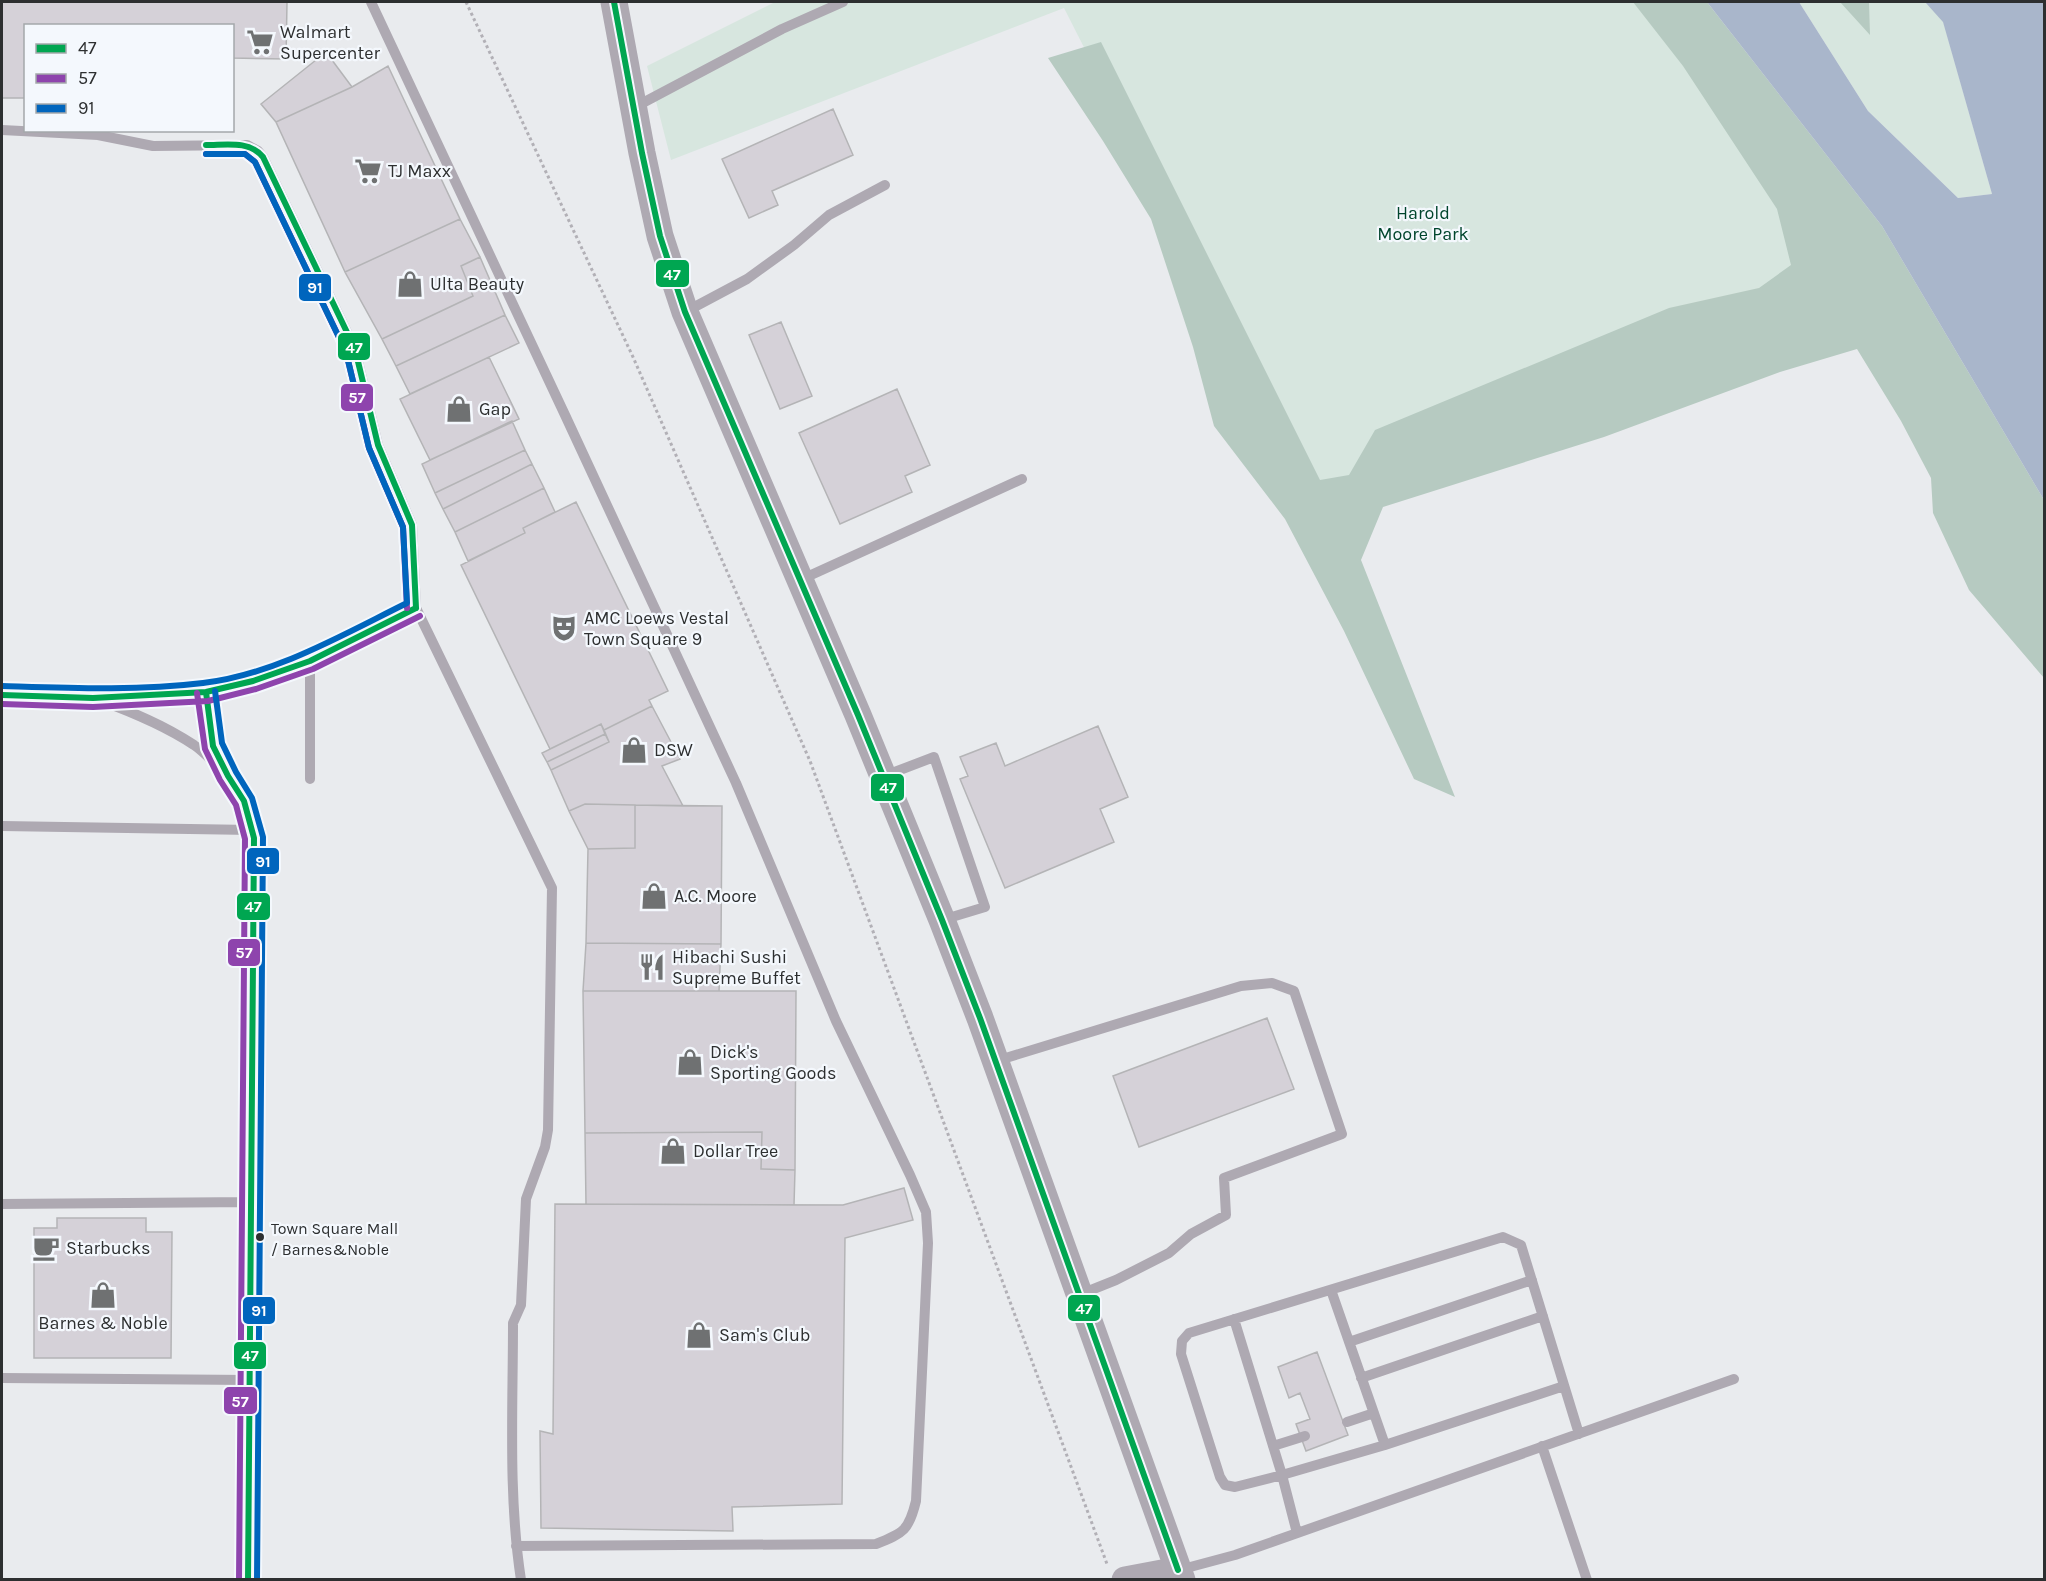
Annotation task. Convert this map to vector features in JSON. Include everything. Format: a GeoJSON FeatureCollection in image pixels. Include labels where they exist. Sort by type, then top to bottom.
{"type":"FeatureCollection","features":[{"type":"Feature","properties":{"kind":"street"},"geometry":{"type":"LineString","coordinates":[[614,2],[633,108],[660,236],[685,312],[884,777],[942,921],[996,1061],[1180,1575],[1116,1572]]}},
{"type":"Feature","properties":{"kind":"lane"},"geometry":{"type":"LineString","coordinates":[[371,2],[731,772],[836,1021],[926,1212],[928,1243],[916,1501],[911,1521],[898,1536],[876,1544],[516,1546]]}},
{"type":"Feature","properties":{"kind":"lane"},"geometry":{"type":"LineString","coordinates":[[633,108],[783,29],[843,2]]}},
{"type":"Feature","properties":{"kind":"lane"},"geometry":{"type":"LineString","coordinates":[[2,130],[24,131]]}},
{"type":"Feature","properties":{"kind":"lane"},"geometry":{"type":"LineString","coordinates":[[40,132],[98,135],[153,146],[247,145],[263,157],[355,350],[378,445],[412,525],[416,608],[552,888],[548,1130],[545,1147],[526,1198],[521,1305],[513,1323],[512,1474],[516,1546],[521,1580]]}},
{"type":"Feature","properties":{"kind":"lane"},"geometry":{"type":"LineString","coordinates":[[685,312],[747,279],[794,245],[829,215],[885,184]]}},
{"type":"Feature","properties":{"kind":"lane"},"geometry":{"type":"LineString","coordinates":[[800,580],[1022,479]]}},
{"type":"Feature","properties":{"kind":"lane"},"geometry":{"type":"LineString","coordinates":[[2,695],[93,698],[207,692],[253,681],[309,661],[416,608]]}},
{"type":"Feature","properties":{"kind":"lane"},"geometry":{"type":"LineString","coordinates":[[309,661],[310,778]]}},
{"type":"Feature","properties":{"kind":"lane"},"geometry":{"type":"LineString","coordinates":[[207,692],[213,746],[244,801],[254,838],[248,1580]]}},
{"type":"Feature","properties":{"kind":"lane"},"geometry":{"type":"LineString","coordinates":[[93,698],[144,716],[165,728],[195,746],[228,776]]}},
{"type":"Feature","properties":{"kind":"lane"},"geometry":{"type":"LineString","coordinates":[[884,777],[934,757],[985,907],[942,921]]}},
{"type":"Feature","properties":{"kind":"lane"},"geometry":{"type":"LineString","coordinates":[[2,826],[252,830]]}},
{"type":"Feature","properties":{"kind":"lane"},"geometry":{"type":"LineString","coordinates":[[996,1061],[1241,986],[1272,982],[1294,991],[1342,1134],[1224,1178],[1226,1215],[1191,1234],[1169,1253],[1116,1280],[1080,1294]]}},
{"type":"Feature","properties":{"kind":"lane"},"geometry":{"type":"LineString","coordinates":[[2,1204],[251,1202]]}},
{"type":"Feature","properties":{"kind":"lane"},"geometry":{"type":"LineString","coordinates":[[1564,1386],[1385,1445],[1235,1487],[1225,1485],[1220,1478],[1181,1354],[1182,1341],[1189,1334],[1503,1237],[1521,1245],[1579,1434]]}},
{"type":"Feature","properties":{"kind":"lane"},"geometry":{"type":"LineString","coordinates":[[1349,1342],[1532,1281]]}},
{"type":"Feature","properties":{"kind":"lane"},"geometry":{"type":"LineString","coordinates":[[1331,1290],[1385,1445]]}},
{"type":"Feature","properties":{"kind":"lane"},"geometry":{"type":"LineString","coordinates":[[1361,1378],[1543,1316]]}},
{"type":"Feature","properties":{"kind":"lane"},"geometry":{"type":"LineString","coordinates":[[1234,1320],[1274,1446],[1298,1533]]}},
{"type":"Feature","properties":{"kind":"lane"},"geometry":{"type":"LineString","coordinates":[[2,1378],[250,1380]]}},
{"type":"Feature","properties":{"kind":"lane"},"geometry":{"type":"LineString","coordinates":[[1180,1575],[1734,1378]]}},
{"type":"Feature","properties":{"kind":"lane"},"geometry":{"type":"LineString","coordinates":[[1347,1422],[1374,1413]]}},
{"type":"Feature","properties":{"kind":"lane"},"geometry":{"type":"LineString","coordinates":[[1274,1446],[1305,1436]]}},
{"type":"Feature","properties":{"kind":"lane"},"geometry":{"type":"LineString","coordinates":[[1542,1446],[1587,1580]]}},
{"type":"Feature","properties":{"kind":"path"},"geometry":{"type":"LineString","coordinates":[[466,2],[633,357],[810,760],[1116,1572]]}},
{"type":"Feature","properties":{"kind":"green space","name":"Harold Moore Park"},"geometry":{"type":"Polygon","coordinates":[[[775,2],[1671,2],[1853,253],[1325,522],[1064,8],[671,160],[647,66],[775,2]]]}},
{"type":"Feature","properties":{"kind":"green space"},"geometry":{"type":"Polygon","coordinates":[[[1633,2],[1707,2],[1882,226],[2044,500],[2044,678],[1969,590],[1933,513],[1931,478],[1901,421],[1857,349],[1780,372],[1604,437],[1383,507],[1361,560],[1455,797],[1414,779],[1344,631],[1285,519],[1214,426],[1193,347],[1151,219],[1048,58],[1101,42],[1320,480],[1349,475],[1375,430],[1669,308],[1759,288],[1791,265],[1777,209],[1683,66],[1633,2]]]}},
{"type":"Feature","properties":{"kind":"green space"},"geometry":{"type":"Polygon","coordinates":[[[1799,2],[1925,2],[1943,21],[1992,194],[1958,198],[1868,111],[1799,2]]]}},
{"type":"Feature","properties":{"kind":"green space"},"geometry":{"type":"Polygon","coordinates":[[[1840,2],[1869,2],[1870,35],[1840,2]]]}},
{"type":"Feature","properties":{"kind":"water"},"geometry":{"type":"Polygon","coordinates":[[[1707,2],[1799,2],[1868,111],[1958,198],[1992,194],[1943,22],[1925,2],[2044,2],[2044,500],[1882,226],[1707,2]]]}},
{"type":"Feature","properties":{"kind":"building","name":"Walmart Supercenter"},"geometry":{"type":"Polygon","coordinates":[[[2,2],[287,2],[286,59],[234,58],[234,24],[24,24],[24,98],[2,98],[2,2]]]}},
{"type":"Feature","properties":{"kind":"building"},"geometry":{"type":"Polygon","coordinates":[[[326,52],[352,87],[276,122],[261,104],[326,52]]]}},
{"type":"Feature","properties":{"kind":"building","name":"TJ Maxx"},"geometry":{"type":"Polygon","coordinates":[[[388,66],[460,219],[345,272],[276,122],[352,87],[388,66]]]}},
{"type":"Feature","properties":{"kind":"building"},"geometry":{"type":"Polygon","coordinates":[[[833,109],[853,155],[772,191],[778,205],[749,218],[722,159],[833,109]]]}},
{"type":"Feature","properties":{"kind":"building","name":"Ulta Beauty"},"geometry":{"type":"Polygon","coordinates":[[[460,219],[480,257],[461,266],[473,296],[382,339],[345,272],[460,219]]]}},
{"type":"Feature","properties":{"kind":"building"},"geometry":{"type":"Polygon","coordinates":[[[480,257],[505,315],[396,366],[382,339],[473,296],[461,266],[480,257]]]}},
{"type":"Feature","properties":{"kind":"building"},"geometry":{"type":"Polygon","coordinates":[[[505,315],[519,343],[410,394],[396,366],[505,315]]]}},
{"type":"Feature","properties":{"kind":"building"},"geometry":{"type":"Polygon","coordinates":[[[781,322],[812,396],[780,409],[749,335],[781,322]]]}},
{"type":"Feature","properties":{"kind":"building","name":"Gap"},"geometry":{"type":"Polygon","coordinates":[[[489,357],[519,419],[430,460],[400,399],[489,357]]]}},
{"type":"Feature","properties":{"kind":"building"},"geometry":{"type":"Polygon","coordinates":[[[897,389],[930,465],[905,476],[912,492],[840,524],[799,433],[897,389]]]}},
{"type":"Feature","properties":{"kind":"building"},"geometry":{"type":"Polygon","coordinates":[[[512,421],[525,450],[435,493],[422,464],[512,421]]]}},
{"type":"Feature","properties":{"kind":"building"},"geometry":{"type":"Polygon","coordinates":[[[525,450],[532,464],[443,509],[435,493],[525,450]]]}},
{"type":"Feature","properties":{"kind":"building"},"geometry":{"type":"Polygon","coordinates":[[[532,464],[544,488],[455,532],[443,509],[532,464]]]}},
{"type":"Feature","properties":{"kind":"building"},"geometry":{"type":"Polygon","coordinates":[[[544,488],[555,512],[523,528],[525,533],[468,561],[455,532],[544,488]]]}},
{"type":"Feature","properties":{"kind":"building","name":"AMC Loews Vestal Town Square 9"},"geometry":{"type":"Polygon","coordinates":[[[576,502],[668,691],[649,700],[652,706],[604,730],[601,724],[550,749],[461,565],[525,533],[523,528],[576,502]]]}},
{"type":"Feature","properties":{"kind":"building","name":"DSW"},"geometry":{"type":"Polygon","coordinates":[[[652,706],[680,759],[662,766],[683,806],[585,804],[569,811],[551,770],[609,742],[604,730],[652,706]]]}},
{"type":"Feature","properties":{"kind":"building"},"geometry":{"type":"Polygon","coordinates":[[[601,724],[605,734],[547,762],[542,753],[601,724]]]}},
{"type":"Feature","properties":{"kind":"building"},"geometry":{"type":"Polygon","coordinates":[[[1098,726],[1128,797],[1100,809],[1114,842],[1005,888],[960,779],[968,776],[960,757],[996,743],[1005,766],[1098,726]]]}},
{"type":"Feature","properties":{"kind":"building"},"geometry":{"type":"Polygon","coordinates":[[[605,734],[609,742],[551,770],[547,762],[605,734]]]}},
{"type":"Feature","properties":{"kind":"building"},"geometry":{"type":"Polygon","coordinates":[[[585,804],[635,805],[635,848],[588,849],[569,811],[585,804]]]}},
{"type":"Feature","properties":{"kind":"building","name":"A.C. Moore"},"geometry":{"type":"Polygon","coordinates":[[[635,805],[722,806],[721,944],[586,943],[588,849],[635,848],[635,805]]]}},
{"type":"Feature","properties":{"kind":"building","name":"Hibachi Sushi Supreme Buffet"},"geometry":{"type":"Polygon","coordinates":[[[586,943],[721,944],[719,991],[583,991],[586,943]]]}},
{"type":"Feature","properties":{"kind":"building","name":"Dick's Sporting Goods"},"geometry":{"type":"Polygon","coordinates":[[[583,991],[796,991],[795,1170],[761,1169],[762,1132],[585,1133],[583,991]]]}},
{"type":"Feature","properties":{"kind":"building"},"geometry":{"type":"Polygon","coordinates":[[[1267,1018],[1294,1089],[1139,1147],[1113,1076],[1267,1018]]]}},
{"type":"Feature","properties":{"kind":"building","name":"Dollar Tree"},"geometry":{"type":"Polygon","coordinates":[[[762,1132],[761,1169],[795,1170],[794,1205],[586,1204],[585,1133],[762,1132]]]}},
{"type":"Feature","properties":{"kind":"building","name":"Sam's Club"},"geometry":{"type":"Polygon","coordinates":[[[904,1188],[913,1220],[845,1238],[842,1504],[732,1507],[733,1531],[541,1528],[540,1431],[553,1434],[555,1204],[843,1205],[904,1188]]]}},
{"type":"Feature","properties":{"kind":"building","name":"Barnes & Noble"},"geometry":{"type":"Polygon","coordinates":[[[57,1218],[146,1218],[146,1232],[172,1232],[171,1358],[34,1358],[34,1228],[57,1228],[57,1218]]]}},
{"type":"Feature","properties":{"kind":"building"},"geometry":{"type":"Polygon","coordinates":[[[1317,1352],[1348,1435],[1306,1451],[1296,1424],[1310,1419],[1300,1393],[1289,1398],[1278,1367],[1317,1352]]]}},
{"type":"Feature","properties":{"kind":"transit line","name":"47"},"geometry":{"type":"LineString","coordinates":[[614,2],[660,236],[685,312],[858,715],[942,920],[980,1018],[1178,1570]]}},
{"type":"Feature","properties":{"kind":"transit line","name":"47"},"geometry":{"type":"LineString","coordinates":[[206,145],[244,146],[263,157],[355,349],[378,445],[412,525],[416,608]]}},
{"type":"Feature","properties":{"kind":"transit line","name":"57"},"geometry":{"type":"LineString","coordinates":[[206,154],[245,154],[255,162],[346,352],[369,448],[403,527],[407,608]]}},
{"type":"Feature","properties":{"kind":"transit line","name":"91"},"geometry":{"type":"LineString","coordinates":[[2,686],[128,688],[178,686],[230,679],[308,652],[407,603],[403,527],[369,448],[346,352],[255,162],[245,154],[206,154]]}},
{"type":"Feature","properties":{"kind":"transit line","name":"47"},"geometry":{"type":"LineString","coordinates":[[2,695],[93,698],[206,692],[253,681],[310,661],[416,608]]}},
{"type":"Feature","properties":{"kind":"transit line","name":"57"},"geometry":{"type":"LineString","coordinates":[[2,704],[93,707],[208,701],[256,689],[313,669],[420,616]]}},
{"type":"Feature","properties":{"kind":"transit line","name":"91"},"geometry":{"type":"LineString","coordinates":[[215,691],[222,743],[252,798],[263,837],[257,1580]]}},
{"type":"Feature","properties":{"kind":"transit line","name":"47"},"geometry":{"type":"LineString","coordinates":[[206,692],[213,746],[244,801],[254,838],[248,1580]]}},
{"type":"Feature","properties":{"kind":"transit line","name":"57"},"geometry":{"type":"LineString","coordinates":[[197,693],[205,749],[220,780],[236,805],[245,839],[239,1580]]}},
{"type":"Feature","properties":{"kind":"place","name":"Walmart Supercenter"},"geometry":{"type":"Point","coordinates":[260,42]}},
{"type":"Feature","properties":{"kind":"place","name":"TJ Maxx"},"geometry":{"type":"Point","coordinates":[368,171]}},
{"type":"Feature","properties":{"kind":"place","name":"Ulta Beauty"},"geometry":{"type":"Point","coordinates":[410,284]}},
{"type":"Feature","properties":{"kind":"place","name":"Gap"},"geometry":{"type":"Point","coordinates":[459,409]}},
{"type":"Feature","properties":{"kind":"place","name":"AMC Loews Vestal Town Square 9"},"geometry":{"type":"Point","coordinates":[564,628]}},
{"type":"Feature","properties":{"kind":"place","name":"DSW"},"geometry":{"type":"Point","coordinates":[634,750]}},
{"type":"Feature","properties":{"kind":"place","name":"A.C. Moore"},"geometry":{"type":"Point","coordinates":[654,896]}},
{"type":"Feature","properties":{"kind":"place","name":"Hibachi Sushi Supreme Buffet"},"geometry":{"type":"Point","coordinates":[652,967]}},
{"type":"Feature","properties":{"kind":"place","name":"Dick's Sporting Goods"},"geometry":{"type":"Point","coordinates":[690,1062]}},
{"type":"Feature","properties":{"kind":"place","name":"Dollar Tree"},"geometry":{"type":"Point","coordinates":[673,1151]}},
{"type":"Feature","properties":{"kind":"place","name":"Town Square Mall / Barnes&Noble"},"geometry":{"type":"Point","coordinates":[260,1237]}},
{"type":"Feature","properties":{"kind":"place","name":"Starbucks"},"geometry":{"type":"Point","coordinates":[46,1248]}},
{"type":"Feature","properties":{"kind":"place","name":"Barnes & Noble"},"geometry":{"type":"Point","coordinates":[103,1295]}},
{"type":"Feature","properties":{"kind":"place","name":"Sam's Club"},"geometry":{"type":"Point","coordinates":[699,1335]}}]}
